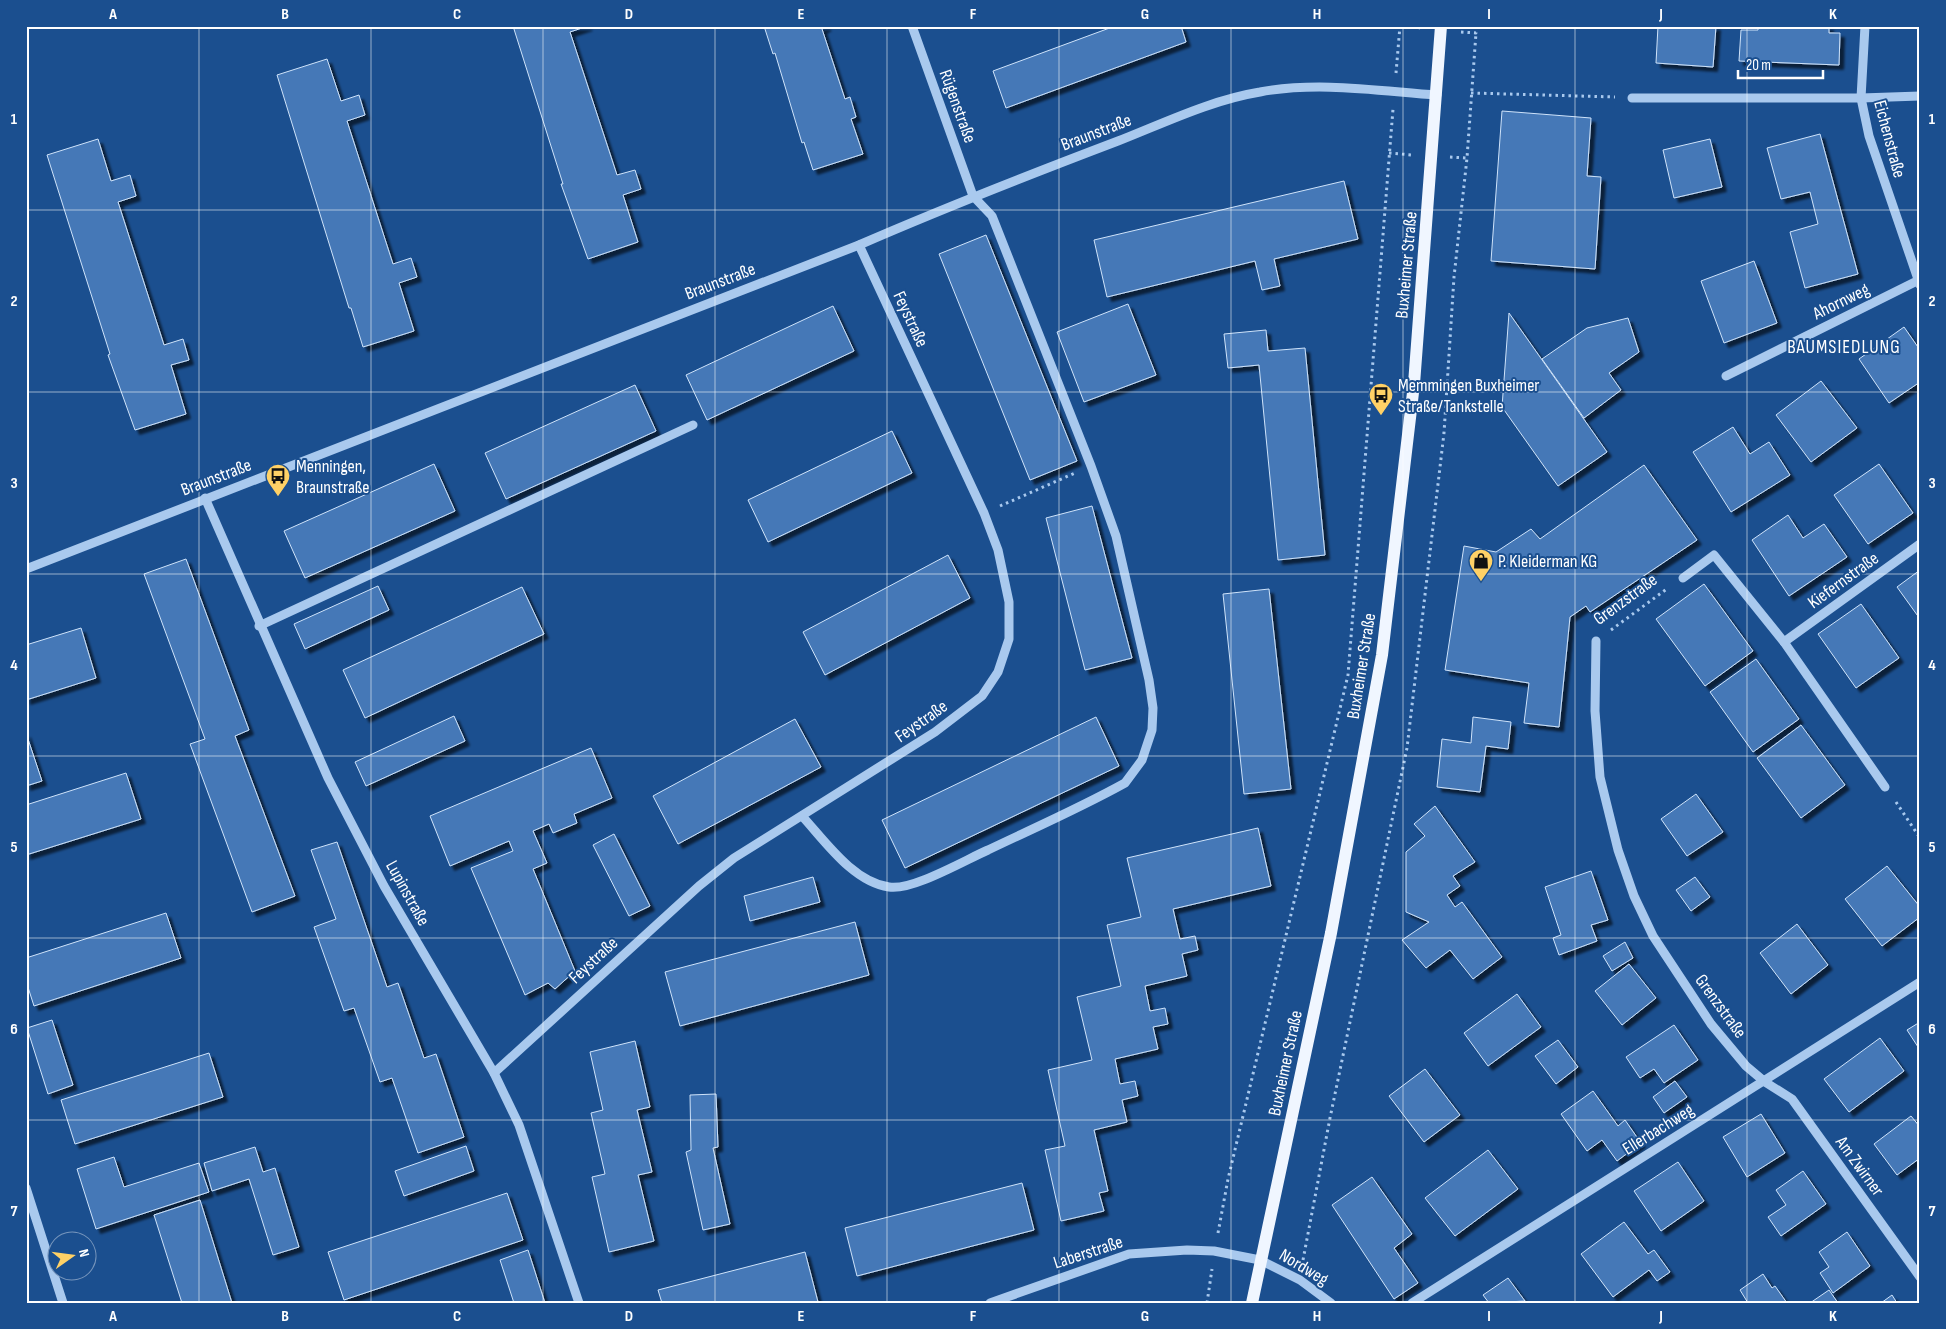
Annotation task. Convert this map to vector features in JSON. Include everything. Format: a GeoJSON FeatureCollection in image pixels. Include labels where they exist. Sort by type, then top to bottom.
{"type":"FeatureCollection","features":[{"type":"Feature","properties":{"kind":"main road","name":"Buxheimer Straße"},"geometry":{"type":"LineString","coordinates":[[1252,1303],[1331,933],[1382,655],[1414,384],[1441,26]]}},
{"type":"Feature","properties":{"kind":"street","name":"Rügenstraße"},"geometry":{"type":"LineString","coordinates":[[912,26],[973,196]]}},
{"type":"Feature","properties":{"kind":"street","name":"Eichenstraße"},"geometry":{"type":"LineString","coordinates":[[1865,26],[1861,98],[1869,136],[1918,283]]}},
{"type":"Feature","properties":{"kind":"street","name":"Braunstraße"},"geometry":{"type":"LineString","coordinates":[[26,569],[858,245],[973,196],[1205,108],[1260,92],[1324,88],[1437,95]]}},
{"type":"Feature","properties":{"kind":"street"},"geometry":{"type":"LineString","coordinates":[[1632,98],[1861,98],[1920,96]]}},
{"type":"Feature","properties":{"kind":"street"},"geometry":{"type":"LineString","coordinates":[[802,816],[847,864],[868,880],[888,887],[900,887],[950,867],[1125,783],[1142,760],[1152,730],[1153,708],[1149,680],[1116,536],[1091,466],[992,216],[973,196]]}},
{"type":"Feature","properties":{"kind":"street","name":"Feystraße"},"geometry":{"type":"LineString","coordinates":[[494,1073],[699,886],[734,858],[935,732],[982,696],[998,672],[1009,639],[1010,602],[998,550],[984,513],[858,245]]}},
{"type":"Feature","properties":{"kind":"street","name":"Ahornweg"},"geometry":{"type":"LineString","coordinates":[[1726,376],[1918,283]]}},
{"type":"Feature","properties":{"kind":"street"},"geometry":{"type":"LineString","coordinates":[[259,626],[693,425]]}},
{"type":"Feature","properties":{"kind":"street","name":"Lupinstraße"},"geometry":{"type":"LineString","coordinates":[[205,498],[259,626],[328,778],[384,886],[494,1073],[519,1125],[579,1303]]}},
{"type":"Feature","properties":{"kind":"street","name":"Kiefernstraße"},"geometry":{"type":"LineString","coordinates":[[1784,642],[1920,544]]}},
{"type":"Feature","properties":{"kind":"street","name":"Grenzstraße"},"geometry":{"type":"LineString","coordinates":[[1683,578],[1714,555],[1784,642],[1885,787]]}},
{"type":"Feature","properties":{"kind":"street","name":"Grenzstraße"},"geometry":{"type":"LineString","coordinates":[[1596,641],[1595,711],[1600,777],[1618,850],[1634,896],[1653,936],[1711,1024],[1746,1066],[1765,1082]]}},
{"type":"Feature","properties":{"kind":"street","name":"Ellerbachweg"},"geometry":{"type":"LineString","coordinates":[[1412,1303],[1765,1082],[1920,982]]}},
{"type":"Feature","properties":{"kind":"street","name":"Am Zwirner"},"geometry":{"type":"LineString","coordinates":[[1765,1082],[1792,1100],[1920,1277]]}},
{"type":"Feature","properties":{"kind":"street"},"geometry":{"type":"LineString","coordinates":[[26,1188],[63,1303]]}},
{"type":"Feature","properties":{"kind":"street","name":"Laberstraße"},"geometry":{"type":"LineString","coordinates":[[990,1303],[1129,1254],[1187,1250],[1214,1251],[1260,1260]]}},
{"type":"Feature","properties":{"kind":"street","name":"Nordweg"},"geometry":{"type":"LineString","coordinates":[[1260,1260],[1300,1280],[1331,1303]]}},
{"type":"Feature","properties":{"kind":"path"},"geometry":{"type":"LineString","coordinates":[[1228,1179],[1348,675],[1400,26]]}},
{"type":"Feature","properties":{"kind":"path"},"geometry":{"type":"LineString","coordinates":[[1310,1220],[1407,748],[1444,433],[1454,277],[1467,158],[1476,33]]}},
{"type":"Feature","properties":{"kind":"path"},"geometry":{"type":"LineString","coordinates":[[1471,93],[1632,98]]}},
{"type":"Feature","properties":{"kind":"path"},"geometry":{"type":"LineString","coordinates":[[984,513],[1091,466]]}},
{"type":"Feature","properties":{"kind":"path","name":"Grenzstraße"},"geometry":{"type":"LineString","coordinates":[[1596,641],[1683,578]]}},
{"type":"Feature","properties":{"kind":"path"},"geometry":{"type":"LineString","coordinates":[[1885,787],[1920,838]]}},
{"type":"Feature","properties":{"kind":"building"},"geometry":{"type":"Polygon","coordinates":[[[513,26],[588,26],[570,32],[617,175],[635,170],[641,189],[623,195],[638,242],[588,259],[561,184],[563,184],[513,26]]]}},
{"type":"Feature","properties":{"kind":"building"},"geometry":{"type":"Polygon","coordinates":[[[764,26],[827,26],[822,29],[845,99],[850,97],[856,117],[851,119],[863,154],[813,170],[804,142],[802,143],[775,53],[773,54],[764,26]]]}},
{"type":"Feature","properties":{"kind":"building"},"geometry":{"type":"Polygon","coordinates":[[[1115,26],[1181,26],[1186,42],[1006,108],[993,71],[1115,26]]]}},
{"type":"Feature","properties":{"kind":"building"},"geometry":{"type":"Polygon","coordinates":[[[1658,26],[1716,26],[1713,67],[1656,63],[1658,26]]]}},
{"type":"Feature","properties":{"kind":"building"},"geometry":{"type":"Polygon","coordinates":[[[1758,26],[1829,26],[1829,33],[1840,33],[1839,65],[1739,61],[1741,30],[1758,30],[1758,26]]]}},
{"type":"Feature","properties":{"kind":"building"},"geometry":{"type":"Polygon","coordinates":[[[327,59],[341,101],[359,95],[365,115],[347,121],[393,264],[411,258],[417,277],[399,283],[414,331],[363,347],[351,308],[349,308],[277,75],[327,59]]]}},
{"type":"Feature","properties":{"kind":"building"},"geometry":{"type":"Polygon","coordinates":[[[1502,111],[1591,118],[1587,176],[1601,177],[1595,269],[1491,261],[1502,111]]]}},
{"type":"Feature","properties":{"kind":"building"},"geometry":{"type":"Polygon","coordinates":[[[1820,134],[1858,274],[1805,288],[1790,232],[1818,224],[1810,192],[1781,199],[1767,148],[1820,134]]]}},
{"type":"Feature","properties":{"kind":"building"},"geometry":{"type":"Polygon","coordinates":[[[98,139],[111,181],[130,175],[136,196],[118,202],[164,345],[183,339],[189,360],[171,365],[186,414],[135,430],[108,355],[110,354],[47,155],[98,139]]]}},
{"type":"Feature","properties":{"kind":"building"},"geometry":{"type":"Polygon","coordinates":[[[1710,139],[1722,187],[1674,198],[1663,150],[1710,139]]]}},
{"type":"Feature","properties":{"kind":"building"},"geometry":{"type":"Polygon","coordinates":[[[1344,181],[1358,239],[1274,259],[1280,286],[1262,290],[1255,261],[1107,297],[1094,240],[1344,181]]]}},
{"type":"Feature","properties":{"kind":"building"},"geometry":{"type":"Polygon","coordinates":[[[986,235],[1077,461],[1030,480],[939,254],[986,235]]]}},
{"type":"Feature","properties":{"kind":"building"},"geometry":{"type":"Polygon","coordinates":[[[1754,261],[1777,323],[1724,343],[1701,281],[1754,261]]]}},
{"type":"Feature","properties":{"kind":"building"},"geometry":{"type":"Polygon","coordinates":[[[1128,304],[1156,375],[1084,402],[1057,332],[1128,304]]]}},
{"type":"Feature","properties":{"kind":"building"},"geometry":{"type":"Polygon","coordinates":[[[833,306],[854,351],[707,420],[686,375],[833,306]]]}},
{"type":"Feature","properties":{"kind":"building"},"geometry":{"type":"Polygon","coordinates":[[[1509,313],[1607,452],[1558,486],[1502,407],[1509,313]]]}},
{"type":"Feature","properties":{"kind":"building"},"geometry":{"type":"Polygon","coordinates":[[[1628,318],[1639,352],[1609,373],[1621,390],[1584,418],[1542,359],[1587,328],[1628,318]]]}},
{"type":"Feature","properties":{"kind":"building"},"geometry":{"type":"Polygon","coordinates":[[[1904,327],[1920,350],[1920,382],[1889,403],[1859,359],[1904,327]]]}},
{"type":"Feature","properties":{"kind":"building"},"geometry":{"type":"Polygon","coordinates":[[[1266,330],[1268,351],[1305,348],[1325,555],[1278,560],[1259,365],[1228,368],[1224,334],[1266,330]]]}},
{"type":"Feature","properties":{"kind":"building"},"geometry":{"type":"Polygon","coordinates":[[[1821,381],[1857,428],[1811,462],[1776,415],[1821,381]]]}},
{"type":"Feature","properties":{"kind":"building"},"geometry":{"type":"Polygon","coordinates":[[[635,385],[656,431],[506,499],[485,453],[635,385]]]}},
{"type":"Feature","properties":{"kind":"building"},"geometry":{"type":"Polygon","coordinates":[[[1733,427],[1750,454],[1769,442],[1790,475],[1731,512],[1693,452],[1733,427]]]}},
{"type":"Feature","properties":{"kind":"building"},"geometry":{"type":"Polygon","coordinates":[[[892,431],[912,473],[768,542],[748,500],[892,431]]]}},
{"type":"Feature","properties":{"kind":"building"},"geometry":{"type":"Polygon","coordinates":[[[434,464],[455,511],[305,578],[284,531],[434,464]]]}},
{"type":"Feature","properties":{"kind":"building"},"geometry":{"type":"Polygon","coordinates":[[[1879,464],[1913,513],[1868,544],[1834,495],[1879,464]]]}},
{"type":"Feature","properties":{"kind":"building"},"geometry":{"type":"Polygon","coordinates":[[[1644,465],[1697,540],[1590,612],[1586,606],[1570,617],[1559,727],[1524,723],[1529,683],[1445,670],[1464,546],[1496,552],[1531,529],[1540,539],[1644,465]]]}},
{"type":"Feature","properties":{"kind":"building"},"geometry":{"type":"Polygon","coordinates":[[[1092,506],[1132,658],[1085,670],[1046,518],[1092,506]]]}},
{"type":"Feature","properties":{"kind":"building"},"geometry":{"type":"Polygon","coordinates":[[[1788,515],[1803,538],[1824,524],[1847,557],[1789,596],[1752,540],[1788,515]]]}},
{"type":"Feature","properties":{"kind":"building"},"geometry":{"type":"Polygon","coordinates":[[[948,555],[970,598],[825,675],[803,632],[948,555]]]}},
{"type":"Feature","properties":{"kind":"building"},"geometry":{"type":"Polygon","coordinates":[[[186,559],[249,730],[235,736],[295,896],[252,912],[190,744],[205,739],[144,574],[186,559]]]}},
{"type":"Feature","properties":{"kind":"building"},"geometry":{"type":"Polygon","coordinates":[[[1920,570],[1920,619],[1897,587],[1920,570]]]}},
{"type":"Feature","properties":{"kind":"building"},"geometry":{"type":"Polygon","coordinates":[[[1704,584],[1753,651],[1705,686],[1656,619],[1704,584]]]}},
{"type":"Feature","properties":{"kind":"building"},"geometry":{"type":"Polygon","coordinates":[[[378,586],[389,610],[305,649],[294,624],[378,586]]]}},
{"type":"Feature","properties":{"kind":"building"},"geometry":{"type":"Polygon","coordinates":[[[522,587],[544,634],[365,718],[343,670],[522,587]]]}},
{"type":"Feature","properties":{"kind":"building"},"geometry":{"type":"Polygon","coordinates":[[[1269,589],[1291,789],[1244,794],[1223,594],[1269,589]]]}},
{"type":"Feature","properties":{"kind":"building"},"geometry":{"type":"Polygon","coordinates":[[[1861,604],[1899,658],[1856,688],[1818,634],[1861,604]]]}},
{"type":"Feature","properties":{"kind":"building"},"geometry":{"type":"Polygon","coordinates":[[[81,628],[96,678],[26,700],[26,645],[81,628]]]}},
{"type":"Feature","properties":{"kind":"building"},"geometry":{"type":"Polygon","coordinates":[[[1756,659],[1799,719],[1753,752],[1710,692],[1756,659]]]}},
{"type":"Feature","properties":{"kind":"building"},"geometry":{"type":"Polygon","coordinates":[[[454,716],[465,741],[366,786],[355,762],[454,716]]]}},
{"type":"Feature","properties":{"kind":"building"},"geometry":{"type":"Polygon","coordinates":[[[1096,717],[1119,766],[905,868],[882,820],[1096,717]]]}},
{"type":"Feature","properties":{"kind":"building"},"geometry":{"type":"Polygon","coordinates":[[[1473,717],[1511,722],[1508,749],[1486,746],[1480,792],[1437,787],[1442,739],[1471,743],[1473,717]]]}},
{"type":"Feature","properties":{"kind":"building"},"geometry":{"type":"Polygon","coordinates":[[[795,719],[821,767],[678,844],[653,796],[795,719]]]}},
{"type":"Feature","properties":{"kind":"building"},"geometry":{"type":"Polygon","coordinates":[[[1801,725],[1845,785],[1801,818],[1757,758],[1801,725]]]}},
{"type":"Feature","properties":{"kind":"building"},"geometry":{"type":"Polygon","coordinates":[[[26,733],[42,781],[26,786],[26,733]]]}},
{"type":"Feature","properties":{"kind":"building"},"geometry":{"type":"Polygon","coordinates":[[[591,748],[612,798],[574,814],[577,823],[553,833],[549,824],[533,831],[547,863],[533,869],[575,971],[555,989],[548,983],[525,995],[471,868],[513,851],[509,841],[450,866],[430,816],[591,748]]]}},
{"type":"Feature","properties":{"kind":"building"},"geometry":{"type":"Polygon","coordinates":[[[126,773],[141,819],[26,855],[26,805],[126,773]]]}},
{"type":"Feature","properties":{"kind":"building"},"geometry":{"type":"Polygon","coordinates":[[[1696,794],[1723,832],[1687,856],[1661,819],[1696,794]]]}},
{"type":"Feature","properties":{"kind":"building"},"geometry":{"type":"Polygon","coordinates":[[[1435,806],[1475,862],[1453,876],[1460,886],[1447,895],[1455,907],[1462,902],[1502,957],[1473,979],[1450,950],[1426,968],[1402,940],[1429,922],[1406,912],[1406,852],[1425,836],[1414,824],[1435,806]]]}},
{"type":"Feature","properties":{"kind":"building"},"geometry":{"type":"Polygon","coordinates":[[[1258,828],[1271,886],[1173,909],[1180,939],[1195,936],[1198,950],[1182,954],[1187,976],[1145,986],[1150,1011],[1165,1008],[1168,1024],[1153,1027],[1158,1049],[1115,1059],[1120,1084],[1135,1081],[1138,1096],[1122,1100],[1127,1122],[1094,1130],[1108,1191],[1099,1193],[1104,1211],[1061,1221],[1045,1150],[1065,1146],[1048,1070],[1092,1060],[1077,997],[1121,986],[1107,925],[1141,917],[1127,858],[1258,828]]]}},
{"type":"Feature","properties":{"kind":"building"},"geometry":{"type":"Polygon","coordinates":[[[614,834],[650,906],[629,916],[593,845],[614,834]]]}},
{"type":"Feature","properties":{"kind":"building"},"geometry":{"type":"Polygon","coordinates":[[[337,842],[387,987],[398,983],[424,1058],[436,1054],[464,1137],[418,1153],[392,1078],[380,1082],[354,1008],[344,1011],[314,927],[336,919],[311,850],[337,842]]]}},
{"type":"Feature","properties":{"kind":"building"},"geometry":{"type":"Polygon","coordinates":[[[1887,866],[1920,907],[1920,917],[1882,946],[1845,899],[1887,866]]]}},
{"type":"Feature","properties":{"kind":"building"},"geometry":{"type":"Polygon","coordinates":[[[1591,871],[1608,920],[1591,925],[1597,941],[1559,955],[1553,938],[1561,935],[1545,887],[1591,871]]]}},
{"type":"Feature","properties":{"kind":"building"},"geometry":{"type":"Polygon","coordinates":[[[813,877],[820,902],[750,921],[744,896],[813,877]]]}},
{"type":"Feature","properties":{"kind":"building"},"geometry":{"type":"Polygon","coordinates":[[[1695,877],[1710,897],[1691,911],[1676,890],[1695,877]]]}},
{"type":"Feature","properties":{"kind":"building"},"geometry":{"type":"Polygon","coordinates":[[[166,913],[181,958],[34,1006],[26,981],[26,958],[166,913]]]}},
{"type":"Feature","properties":{"kind":"building"},"geometry":{"type":"Polygon","coordinates":[[[855,922],[869,975],[680,1026],[665,972],[855,922]]]}},
{"type":"Feature","properties":{"kind":"building"},"geometry":{"type":"Polygon","coordinates":[[[1797,924],[1828,965],[1791,994],[1760,953],[1797,924]]]}},
{"type":"Feature","properties":{"kind":"building"},"geometry":{"type":"Polygon","coordinates":[[[1625,942],[1633,958],[1612,971],[1603,956],[1625,942]]]}},
{"type":"Feature","properties":{"kind":"building"},"geometry":{"type":"Polygon","coordinates":[[[1629,964],[1656,998],[1622,1025],[1595,991],[1629,964]]]}},
{"type":"Feature","properties":{"kind":"building"},"geometry":{"type":"Polygon","coordinates":[[[1517,994],[1541,1027],[1488,1066],[1464,1033],[1517,994]]]}},
{"type":"Feature","properties":{"kind":"building"},"geometry":{"type":"Polygon","coordinates":[[[52,1020],[73,1085],[48,1094],[27,1028],[52,1020]]]}},
{"type":"Feature","properties":{"kind":"building"},"geometry":{"type":"Polygon","coordinates":[[[1920,1022],[1920,1050],[1907,1030],[1920,1022]]]}},
{"type":"Feature","properties":{"kind":"building"},"geometry":{"type":"Polygon","coordinates":[[[1674,1025],[1698,1060],[1664,1083],[1654,1069],[1640,1078],[1626,1057],[1674,1025]]]}},
{"type":"Feature","properties":{"kind":"building"},"geometry":{"type":"Polygon","coordinates":[[[1880,1038],[1904,1071],[1849,1112],[1824,1079],[1880,1038]]]}},
{"type":"Feature","properties":{"kind":"building"},"geometry":{"type":"Polygon","coordinates":[[[1558,1040],[1578,1067],[1556,1084],[1535,1056],[1558,1040]]]}},
{"type":"Feature","properties":{"kind":"building"},"geometry":{"type":"Polygon","coordinates":[[[635,1041],[650,1107],[637,1110],[652,1172],[638,1175],[654,1241],[609,1252],[592,1177],[605,1174],[591,1113],[603,1110],[590,1052],[635,1041]]]}},
{"type":"Feature","properties":{"kind":"building"},"geometry":{"type":"Polygon","coordinates":[[[209,1053],[223,1097],[75,1144],[61,1100],[209,1053]]]}},
{"type":"Feature","properties":{"kind":"building"},"geometry":{"type":"Polygon","coordinates":[[[1425,1069],[1460,1115],[1424,1142],[1389,1096],[1425,1069]]]}},
{"type":"Feature","properties":{"kind":"building"},"geometry":{"type":"Polygon","coordinates":[[[1675,1081],[1687,1097],[1664,1113],[1653,1097],[1675,1081]]]}},
{"type":"Feature","properties":{"kind":"building"},"geometry":{"type":"Polygon","coordinates":[[[1593,1091],[1618,1126],[1625,1120],[1641,1143],[1617,1161],[1602,1140],[1587,1151],[1561,1114],[1593,1091]]]}},
{"type":"Feature","properties":{"kind":"building"},"geometry":{"type":"Polygon","coordinates":[[[716,1094],[718,1147],[713,1148],[730,1224],[703,1230],[686,1152],[691,1150],[690,1095],[716,1094]]]}},
{"type":"Feature","properties":{"kind":"building"},"geometry":{"type":"Polygon","coordinates":[[[1761,1114],[1785,1153],[1747,1177],[1723,1137],[1761,1114]]]}},
{"type":"Feature","properties":{"kind":"building"},"geometry":{"type":"Polygon","coordinates":[[[1911,1116],[1920,1127],[1920,1158],[1897,1175],[1874,1144],[1911,1116]]]}},
{"type":"Feature","properties":{"kind":"building"},"geometry":{"type":"Polygon","coordinates":[[[466,1146],[474,1171],[404,1196],[395,1171],[466,1146]]]}},
{"type":"Feature","properties":{"kind":"building"},"geometry":{"type":"Polygon","coordinates":[[[255,1147],[263,1172],[275,1168],[299,1247],[273,1255],[249,1179],[212,1191],[204,1163],[255,1147]]]}},
{"type":"Feature","properties":{"kind":"building"},"geometry":{"type":"Polygon","coordinates":[[[1488,1150],[1518,1189],[1455,1236],[1425,1198],[1488,1150]]]}},
{"type":"Feature","properties":{"kind":"building"},"geometry":{"type":"Polygon","coordinates":[[[114,1157],[124,1187],[199,1163],[209,1192],[96,1229],[77,1169],[114,1157]]]}},
{"type":"Feature","properties":{"kind":"building"},"geometry":{"type":"Polygon","coordinates":[[[1678,1162],[1704,1201],[1661,1231],[1634,1191],[1678,1162]]]}},
{"type":"Feature","properties":{"kind":"building"},"geometry":{"type":"Polygon","coordinates":[[[1803,1171],[1826,1204],[1781,1236],[1768,1217],[1786,1205],[1776,1190],[1803,1171]]]}},
{"type":"Feature","properties":{"kind":"building"},"geometry":{"type":"Polygon","coordinates":[[[1372,1177],[1412,1234],[1394,1248],[1418,1283],[1394,1299],[1332,1205],[1372,1177]]]}},
{"type":"Feature","properties":{"kind":"building"},"geometry":{"type":"Polygon","coordinates":[[[1022,1183],[1034,1230],[857,1276],[845,1228],[1022,1183]]]}},
{"type":"Feature","properties":{"kind":"building"},"geometry":{"type":"Polygon","coordinates":[[[507,1193],[523,1240],[344,1300],[328,1252],[507,1193]]]}},
{"type":"Feature","properties":{"kind":"building"},"geometry":{"type":"Polygon","coordinates":[[[200,1200],[232,1303],[182,1303],[154,1215],[200,1200]]]}},
{"type":"Feature","properties":{"kind":"building"},"geometry":{"type":"Polygon","coordinates":[[[1624,1222],[1648,1254],[1654,1250],[1670,1272],[1657,1281],[1649,1270],[1613,1297],[1581,1254],[1624,1222]]]}},
{"type":"Feature","properties":{"kind":"building"},"geometry":{"type":"Polygon","coordinates":[[[1847,1232],[1870,1266],[1833,1293],[1820,1273],[1829,1267],[1819,1252],[1847,1232]]]}},
{"type":"Feature","properties":{"kind":"building"},"geometry":{"type":"Polygon","coordinates":[[[528,1250],[545,1303],[514,1303],[500,1260],[528,1250]]]}},
{"type":"Feature","properties":{"kind":"building"},"geometry":{"type":"Polygon","coordinates":[[[805,1252],[818,1302],[662,1303],[658,1290],[805,1252]]]}},
{"type":"Feature","properties":{"kind":"building"},"geometry":{"type":"Polygon","coordinates":[[[1763,1274],[1772,1288],[1775,1286],[1787,1303],[1748,1303],[1740,1290],[1763,1274]]]}},
{"type":"Feature","properties":{"kind":"building"},"geometry":{"type":"Polygon","coordinates":[[[1508,1278],[1525,1301],[1489,1303],[1483,1295],[1508,1278]]]}},
{"type":"Feature","properties":{"kind":"building"},"geometry":{"type":"Polygon","coordinates":[[[1829,1290],[1838,1303],[1810,1303],[1829,1290]]]}},
{"type":"Feature","properties":{"kind":"building"},"geometry":{"type":"Polygon","coordinates":[[[1892,1295],[1897,1303],[1881,1303],[1892,1295]]]}},
{"type":"Feature","properties":{"kind":"place","name":"Memmingen Buxheimer Straße/Tankstelle"},"geometry":{"type":"Point","coordinates":[1381,416]}},
{"type":"Feature","properties":{"kind":"place","name":"Menningen, Braunstraße"},"geometry":{"type":"Point","coordinates":[278,497]}},
{"type":"Feature","properties":{"kind":"place","name":"P. Kleiderman KG"},"geometry":{"type":"Point","coordinates":[1481,582]}},
{"type":"Feature","properties":{"kind":"district","name":"BAUMSIEDLUNG"},"geometry":{"type":"Point","coordinates":[1844,346]}}]}
